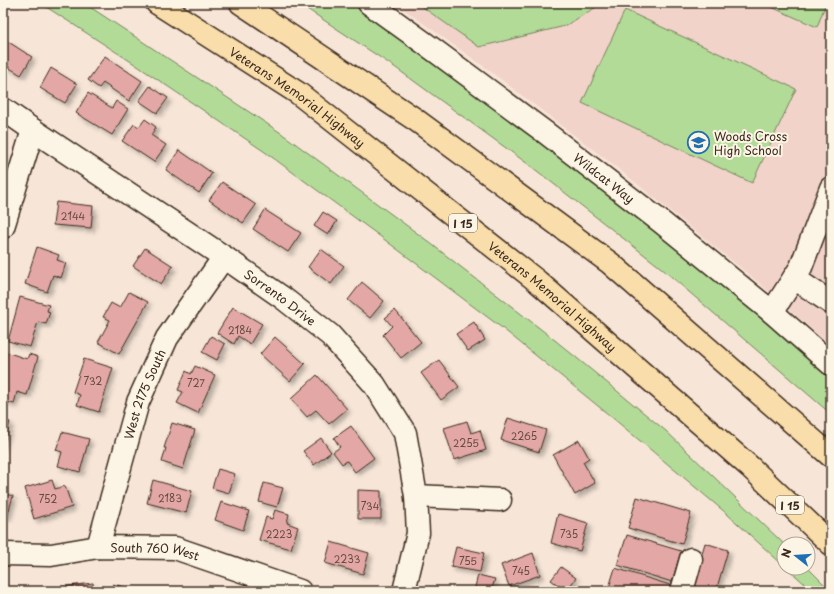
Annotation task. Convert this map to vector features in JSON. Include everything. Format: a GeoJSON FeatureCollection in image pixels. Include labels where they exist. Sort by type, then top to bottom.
{"type":"FeatureCollection","features":[{"type":"Feature","properties":{"kind":"highway","name":"Veterans Memorial Highway"},"geometry":{"type":"LineString","coordinates":[[157,3],[298,93],[537,281],[750,467],[831,544]]}},
{"type":"Feature","properties":{"kind":"highway"},"geometry":{"type":"LineString","coordinates":[[241,3],[416,120],[610,264],[831,456]]}},
{"type":"Feature","properties":{"kind":"highway"},"geometry":{"type":"LineString","coordinates":[[750,467],[831,558]]}},
{"type":"Feature","properties":{"kind":"street","name":"Wildcat Way"},"geometry":{"type":"LineString","coordinates":[[369,3],[552,138],[660,221],[772,312],[831,364]]}},
{"type":"Feature","properties":{"kind":"street","name":"Sorrento Drive"},"geometry":{"type":"LineString","coordinates":[[3,109],[283,298],[330,335],[374,384],[405,433],[416,496],[418,532],[404,591]]}},
{"type":"Feature","properties":{"kind":"street"},"geometry":{"type":"LineString","coordinates":[[3,227],[33,130]]}},
{"type":"Feature","properties":{"kind":"street"},"geometry":{"type":"LineString","coordinates":[[772,312],[802,267],[831,188]]}},
{"type":"Feature","properties":{"kind":"street","name":"West 2175 South"},"geometry":{"type":"LineString","coordinates":[[98,547],[138,402],[167,338],[224,257]]}},
{"type":"Feature","properties":{"kind":"street"},"geometry":{"type":"LineString","coordinates":[[794,278],[831,303]]}},
{"type":"Feature","properties":{"kind":"street"},"geometry":{"type":"LineString","coordinates":[[416,496],[500,500]]}},
{"type":"Feature","properties":{"kind":"street","name":"South 760 West"},"geometry":{"type":"LineString","coordinates":[[3,554],[51,555],[98,547],[175,548],[300,591]]}},
{"type":"Feature","properties":{"kind":"street"},"geometry":{"type":"LineString","coordinates":[[682,591],[691,559]]}},
{"type":"Feature","properties":{"kind":"shaded area","name":"Woods Cross High School"},"geometry":{"type":"Polygon","coordinates":[[[395,3],[831,3],[831,346],[752,277],[620,170],[486,68],[395,3]]]}},
{"type":"Feature","properties":{"kind":"green space"},"geometry":{"type":"Polygon","coordinates":[[[40,3],[84,3],[281,133],[425,239],[556,341],[666,431],[776,536],[776,559],[726,513],[502,328],[265,152],[133,63],[40,3]]]}},
{"type":"Feature","properties":{"kind":"green space"},"geometry":{"type":"Polygon","coordinates":[[[298,3],[351,3],[501,110],[661,234],[831,377],[831,414],[660,267],[532,167],[396,68],[298,3]]]}},
{"type":"Feature","properties":{"kind":"green space"},"geometry":{"type":"Polygon","coordinates":[[[417,3],[603,3],[565,26],[479,47],[417,3]]]}},
{"type":"Feature","properties":{"kind":"green space"},"geometry":{"type":"Polygon","coordinates":[[[762,3],[826,3],[817,27],[762,3]]]}},
{"type":"Feature","properties":{"kind":"green space"},"geometry":{"type":"Polygon","coordinates":[[[625,10],[796,89],[752,183],[582,103],[625,10]]]}},
{"type":"Feature","properties":{"kind":"green space"},"geometry":{"type":"Polygon","coordinates":[[[796,576],[816,576],[831,591],[811,591],[796,576]]]}},
{"type":"Feature","properties":{"kind":"building"},"geometry":{"type":"Polygon","coordinates":[[[7,41],[32,57],[21,75],[3,64],[3,47],[7,41]]]}},
{"type":"Feature","properties":{"kind":"building"},"geometry":{"type":"Polygon","coordinates":[[[105,56],[142,81],[129,101],[103,83],[99,88],[88,80],[105,56]]]}},
{"type":"Feature","properties":{"kind":"building"},"geometry":{"type":"Polygon","coordinates":[[[51,68],[77,84],[65,103],[40,88],[51,68]]]}},
{"type":"Feature","properties":{"kind":"building"},"geometry":{"type":"Polygon","coordinates":[[[150,86],[168,98],[157,113],[139,101],[150,86]]]}},
{"type":"Feature","properties":{"kind":"building"},"geometry":{"type":"Polygon","coordinates":[[[88,93],[112,108],[116,101],[128,109],[112,135],[76,113],[88,93]]]}},
{"type":"Feature","properties":{"kind":"building"},"geometry":{"type":"Polygon","coordinates":[[[145,119],[156,127],[151,135],[166,145],[154,162],[122,141],[134,124],[139,127],[145,119]]]}},
{"type":"Feature","properties":{"kind":"building"},"geometry":{"type":"Polygon","coordinates":[[[179,150],[212,173],[199,193],[166,170],[179,150]]]}},
{"type":"Feature","properties":{"kind":"building"},"geometry":{"type":"Polygon","coordinates":[[[222,182],[256,205],[243,223],[209,200],[222,182]]]}},
{"type":"Feature","properties":{"kind":"building"},"geometry":{"type":"Polygon","coordinates":[[[56,202],[93,206],[91,228],[53,225],[56,202]]]}},
{"type":"Feature","properties":{"kind":"building"},"geometry":{"type":"Polygon","coordinates":[[[265,210],[301,233],[288,252],[253,229],[265,210]]]}},
{"type":"Feature","properties":{"kind":"building"},"geometry":{"type":"Polygon","coordinates":[[[323,212],[337,221],[328,235],[314,226],[323,212]]]}},
{"type":"Feature","properties":{"kind":"building"},"geometry":{"type":"Polygon","coordinates":[[[37,247],[59,255],[57,260],[66,263],[61,278],[53,275],[47,292],[25,284],[37,247]]]}},
{"type":"Feature","properties":{"kind":"building"},"geometry":{"type":"Polygon","coordinates":[[[145,248],[173,266],[161,284],[133,266],[145,248]]]}},
{"type":"Feature","properties":{"kind":"building"},"geometry":{"type":"Polygon","coordinates":[[[321,249],[344,266],[331,284],[308,267],[321,249]]]}},
{"type":"Feature","properties":{"kind":"building"},"geometry":{"type":"Polygon","coordinates":[[[362,282],[384,301],[370,318],[348,300],[362,282]]]}},
{"type":"Feature","properties":{"kind":"building"},"geometry":{"type":"Polygon","coordinates":[[[129,292],[148,302],[119,354],[98,342],[110,320],[103,317],[111,303],[120,308],[129,292]]]}},
{"type":"Feature","properties":{"kind":"building"},"geometry":{"type":"Polygon","coordinates":[[[20,297],[49,305],[47,311],[50,312],[46,324],[38,322],[30,347],[8,341],[20,297]]]}},
{"type":"Feature","properties":{"kind":"building"},"geometry":{"type":"Polygon","coordinates":[[[233,307],[262,324],[250,344],[238,336],[234,344],[217,333],[233,307]]]}},
{"type":"Feature","properties":{"kind":"building"},"geometry":{"type":"Polygon","coordinates":[[[395,310],[421,342],[401,358],[383,335],[392,326],[385,318],[395,310]]]}},
{"type":"Feature","properties":{"kind":"building"},"geometry":{"type":"Polygon","coordinates":[[[474,322],[485,340],[468,351],[456,334],[474,322]]]}},
{"type":"Feature","properties":{"kind":"building"},"geometry":{"type":"Polygon","coordinates":[[[211,336],[225,344],[217,360],[202,352],[211,336]]]}},
{"type":"Feature","properties":{"kind":"building"},"geometry":{"type":"Polygon","coordinates":[[[275,337],[305,364],[290,381],[260,354],[275,337]]]}},
{"type":"Feature","properties":{"kind":"building"},"geometry":{"type":"Polygon","coordinates":[[[6,352],[27,359],[29,354],[38,357],[27,395],[17,392],[14,404],[3,401],[3,361],[6,352]]]}},
{"type":"Feature","properties":{"kind":"building"},"geometry":{"type":"Polygon","coordinates":[[[84,359],[113,368],[99,412],[77,405],[80,395],[73,392],[84,359]]]}},
{"type":"Feature","properties":{"kind":"building"},"geometry":{"type":"Polygon","coordinates":[[[439,360],[459,387],[441,400],[421,373],[439,360]]]}},
{"type":"Feature","properties":{"kind":"building"},"geometry":{"type":"Polygon","coordinates":[[[195,366],[215,375],[198,413],[177,403],[183,392],[178,390],[186,371],[191,374],[195,366]]]}},
{"type":"Feature","properties":{"kind":"building"},"geometry":{"type":"Polygon","coordinates":[[[317,375],[347,409],[329,424],[316,410],[307,417],[291,399],[317,375]]]}},
{"type":"Feature","properties":{"kind":"building"},"geometry":{"type":"Polygon","coordinates":[[[508,418],[546,430],[539,452],[501,440],[508,418]]]}},
{"type":"Feature","properties":{"kind":"building"},"geometry":{"type":"Polygon","coordinates":[[[3,420],[10,422],[3,446],[3,420]]]}},
{"type":"Feature","properties":{"kind":"building"},"geometry":{"type":"Polygon","coordinates":[[[467,421],[471,433],[480,430],[486,450],[454,460],[444,428],[467,421]]]}},
{"type":"Feature","properties":{"kind":"building"},"geometry":{"type":"Polygon","coordinates":[[[172,423],[195,430],[183,469],[162,462],[166,448],[164,448],[172,423]]]}},
{"type":"Feature","properties":{"kind":"building"},"geometry":{"type":"Polygon","coordinates":[[[351,426],[374,458],[355,472],[347,461],[342,464],[333,452],[340,447],[334,438],[351,426]]]}},
{"type":"Feature","properties":{"kind":"building"},"geometry":{"type":"Polygon","coordinates":[[[62,432],[89,439],[80,472],[58,466],[62,452],[56,450],[62,432]]]}},
{"type":"Feature","properties":{"kind":"building"},"geometry":{"type":"Polygon","coordinates":[[[321,438],[331,452],[314,465],[303,451],[321,438]]]}},
{"type":"Feature","properties":{"kind":"building"},"geometry":{"type":"Polygon","coordinates":[[[579,440],[589,458],[583,462],[595,483],[575,495],[553,455],[579,440]]]}},
{"type":"Feature","properties":{"kind":"building"},"geometry":{"type":"Polygon","coordinates":[[[218,469],[235,474],[229,493],[212,488],[218,469]]]}},
{"type":"Feature","properties":{"kind":"building"},"geometry":{"type":"Polygon","coordinates":[[[52,480],[55,489],[65,486],[72,507],[34,519],[25,488],[52,480]]]}},
{"type":"Feature","properties":{"kind":"building"},"geometry":{"type":"Polygon","coordinates":[[[153,480],[192,491],[186,513],[147,503],[153,480]]]}},
{"type":"Feature","properties":{"kind":"building"},"geometry":{"type":"Polygon","coordinates":[[[264,483],[283,488],[277,507],[259,502],[264,483]]]}},
{"type":"Feature","properties":{"kind":"building"},"geometry":{"type":"Polygon","coordinates":[[[358,490],[381,491],[381,519],[358,519],[358,490]]]}},
{"type":"Feature","properties":{"kind":"building"},"geometry":{"type":"Polygon","coordinates":[[[3,493],[13,496],[7,517],[3,516],[3,493]]]}},
{"type":"Feature","properties":{"kind":"building"},"geometry":{"type":"Polygon","coordinates":[[[637,497],[691,513],[682,544],[628,528],[637,497]]]}},
{"type":"Feature","properties":{"kind":"building"},"geometry":{"type":"Polygon","coordinates":[[[221,502],[249,511],[243,530],[215,520],[221,502]]]}},
{"type":"Feature","properties":{"kind":"building"},"geometry":{"type":"Polygon","coordinates":[[[275,510],[289,514],[287,523],[298,527],[291,549],[259,540],[266,517],[272,519],[275,510]]]}},
{"type":"Feature","properties":{"kind":"building"},"geometry":{"type":"Polygon","coordinates":[[[558,514],[588,523],[580,551],[551,543],[558,514]]]}},
{"type":"Feature","properties":{"kind":"building"},"geometry":{"type":"Polygon","coordinates":[[[627,535],[681,551],[672,582],[617,565],[627,535]]]}},
{"type":"Feature","properties":{"kind":"building"},"geometry":{"type":"Polygon","coordinates":[[[331,542],[369,553],[363,574],[325,563],[331,542]]]}},
{"type":"Feature","properties":{"kind":"building"},"geometry":{"type":"Polygon","coordinates":[[[705,543],[728,550],[716,591],[691,591],[705,543]]]}},
{"type":"Feature","properties":{"kind":"building"},"geometry":{"type":"Polygon","coordinates":[[[456,547],[484,553],[480,572],[451,567],[456,547]]]}},
{"type":"Feature","properties":{"kind":"building"},"geometry":{"type":"Polygon","coordinates":[[[533,553],[540,575],[509,586],[501,565],[533,553]]]}},
{"type":"Feature","properties":{"kind":"building"},"geometry":{"type":"Polygon","coordinates":[[[561,567],[576,578],[566,591],[551,580],[561,567]]]}},
{"type":"Feature","properties":{"kind":"building"},"geometry":{"type":"Polygon","coordinates":[[[615,568],[670,585],[668,591],[608,591],[615,568]]]}},
{"type":"Feature","properties":{"kind":"building"},"geometry":{"type":"Polygon","coordinates":[[[478,575],[495,579],[491,591],[474,591],[478,575]]]}},
{"type":"Feature","properties":{"kind":"building"},"geometry":{"type":"Polygon","coordinates":[[[93,583],[94,591],[62,591],[61,587],[93,583]]]}},
{"type":"Feature","properties":{"kind":"building"},"geometry":{"type":"Polygon","coordinates":[[[113,584],[137,591],[110,591],[113,584]]]}},
{"type":"Feature","properties":{"kind":"building"},"geometry":{"type":"Polygon","coordinates":[[[528,586],[528,591],[495,591],[528,586]]]}},
{"type":"Feature","properties":{"kind":"building"},"geometry":{"type":"Polygon","coordinates":[[[3,590],[33,591],[3,591],[3,590]]]}},
{"type":"Feature","properties":{"kind":"place","name":"Woods Cross High School"},"geometry":{"type":"Point","coordinates":[698,143]}}]}
